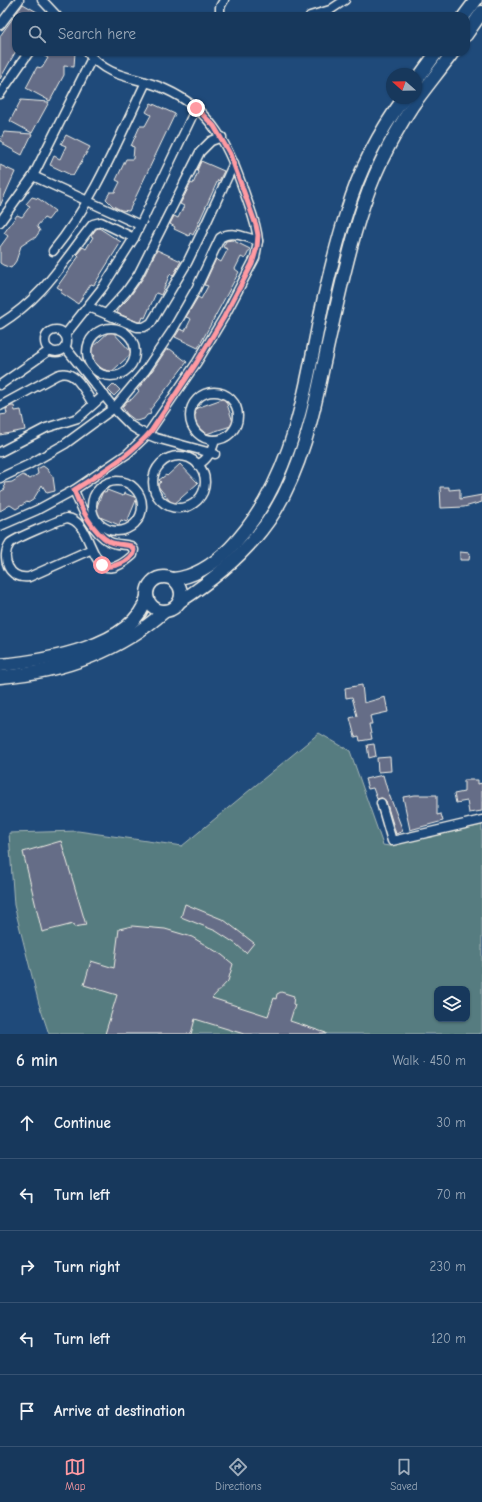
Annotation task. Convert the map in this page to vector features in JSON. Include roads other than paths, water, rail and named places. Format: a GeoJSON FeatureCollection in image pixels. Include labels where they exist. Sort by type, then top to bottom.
{"type":"FeatureCollection","features":[{"type":"Feature","properties":{"kind":"main road"},"geometry":{"type":"LineString","coordinates":[[467,12],[476,0]]}},
{"type":"Feature","properties":{"kind":"main road"},"geometry":{"type":"LineString","coordinates":[[470,29],[482,12]]}},
{"type":"Feature","properties":{"kind":"main road"},"geometry":{"type":"LineString","coordinates":[[422,73],[434,56]]}},
{"type":"Feature","properties":{"kind":"main road"},"geometry":{"type":"LineString","coordinates":[[147,597],[149,603],[159,610],[171,610],[236,557],[265,524],[282,498],[294,470],[311,420],[350,250],[367,195],[400,126],[450,56]]}},
{"type":"Feature","properties":{"kind":"main road"},"geometry":{"type":"LineString","coordinates":[[0,666],[45,658],[100,642],[118,632],[135,619],[143,609],[148,589],[154,580],[164,576],[173,579],[188,577],[201,571],[227,551],[251,522],[272,488],[283,464],[305,396],[325,295],[347,210],[368,158],[380,134],[400,104]]}},
{"type":"Feature","properties":{"kind":"main road"},"geometry":{"type":"LineString","coordinates":[[173,579],[180,586],[181,597],[179,602]]}},
{"type":"Feature","properties":{"kind":"main road"},"geometry":{"type":"LineString","coordinates":[[0,677],[50,670],[104,652],[142,630],[165,611]]}},
{"type":"Feature","properties":{"kind":"street"},"geometry":{"type":"LineString","coordinates":[[0,25],[19,0]]}},
{"type":"Feature","properties":{"kind":"street"},"geometry":{"type":"LineString","coordinates":[[42,0],[52,12]]}},
{"type":"Feature","properties":{"kind":"street"},"geometry":{"type":"LineString","coordinates":[[220,12],[220,7],[224,0]]}},
{"type":"Feature","properties":{"kind":"street"},"geometry":{"type":"LineString","coordinates":[[323,12],[330,10],[345,0]]}},
{"type":"Feature","properties":{"kind":"street"},"geometry":{"type":"LineString","coordinates":[[0,94],[26,56]]}},
{"type":"Feature","properties":{"kind":"street"},"geometry":{"type":"LineString","coordinates":[[0,222],[33,176],[90,56]]}},
{"type":"Feature","properties":{"kind":"street"},"geometry":{"type":"LineString","coordinates":[[0,526],[38,510],[74,490],[127,454],[147,435],[197,362],[224,317],[254,258],[258,241],[256,225],[234,163],[222,137],[214,126],[196,108],[176,94],[146,82],[117,74],[102,67],[91,56]]}},
{"type":"Feature","properties":{"kind":"street"},"geometry":{"type":"LineString","coordinates":[[53,251],[88,201],[146,82]]}},
{"type":"Feature","properties":{"kind":"street"},"geometry":{"type":"LineString","coordinates":[[66,335],[59,330],[50,331],[45,338],[47,347],[50,350],[58,352],[65,347],[67,339],[66,335],[89,307],[117,267],[134,238],[196,108]]}},
{"type":"Feature","properties":{"kind":"street"},"geometry":{"type":"LineString","coordinates":[[106,314],[120,300],[138,275],[200,152],[211,141],[222,137]]}},
{"type":"Feature","properties":{"kind":"street"},"geometry":{"type":"LineString","coordinates":[[89,307],[137,327],[144,327],[151,323],[187,263],[204,230],[234,163]]}},
{"type":"Feature","properties":{"kind":"street"},"geometry":{"type":"LineString","coordinates":[[33,176],[140,225]]}},
{"type":"Feature","properties":{"kind":"street"},"geometry":{"type":"LineString","coordinates":[[0,324],[21,310],[41,291],[56,274],[93,224],[101,222],[134,238]]}},
{"type":"Feature","properties":{"kind":"street"},"geometry":{"type":"LineString","coordinates":[[0,478],[28,465],[65,444],[114,408],[145,371],[172,331],[196,289],[220,238],[223,235],[230,234],[258,241]]}},
{"type":"Feature","properties":{"kind":"street"},"geometry":{"type":"LineString","coordinates":[[108,328],[116,329],[124,332],[131,338],[135,355],[130,367],[123,373],[115,376],[106,376],[88,369],[87,349],[90,341],[99,331],[108,328]]}},
{"type":"Feature","properties":{"kind":"street"},"geometry":{"type":"LineString","coordinates":[[65,347],[88,369],[104,395],[131,426],[147,435],[213,453]]}},
{"type":"Feature","properties":{"kind":"street"},"geometry":{"type":"LineString","coordinates":[[0,385],[50,350]]}},
{"type":"Feature","properties":{"kind":"street"},"geometry":{"type":"LineString","coordinates":[[0,406],[57,375],[65,373],[69,373],[76,378],[93,404]]}},
{"type":"Feature","properties":{"kind":"street"},"geometry":{"type":"LineString","coordinates":[[216,392],[225,394],[232,400],[237,408],[238,417],[236,426],[231,433],[224,438],[215,440],[202,436],[195,430],[191,422],[190,413],[193,404],[199,397],[207,393],[216,392]]}},
{"type":"Feature","properties":{"kind":"street"},"geometry":{"type":"LineString","coordinates":[[0,452],[46,428],[74,420],[104,395]]}},
{"type":"Feature","properties":{"kind":"street"},"geometry":{"type":"LineString","coordinates":[[198,465],[213,453],[215,440]]}},
{"type":"Feature","properties":{"kind":"street"},"geometry":{"type":"LineString","coordinates":[[176,456],[186,457],[198,465],[203,474],[205,483],[200,497],[193,504],[184,508],[170,507],[158,498],[154,489],[154,474],[166,459],[176,456]]}},
{"type":"Feature","properties":{"kind":"street"},"geometry":{"type":"LineString","coordinates":[[113,482],[127,483],[135,488],[140,496],[142,506],[141,515],[136,523],[128,529],[119,531],[110,530],[102,526],[95,518],[92,509],[93,500],[97,491],[104,485],[113,482]]}},
{"type":"Feature","properties":{"kind":"street"},"geometry":{"type":"LineString","coordinates":[[140,496],[154,489]]}},
{"type":"Feature","properties":{"kind":"street"},"geometry":{"type":"LineString","coordinates":[[74,490],[84,513],[101,536],[115,544],[131,546],[134,553],[130,558],[114,567],[102,565],[99,563],[80,524],[67,518],[14,541],[6,548],[4,553],[4,563],[10,572],[24,578],[92,549]]}},
{"type":"Feature","properties":{"kind":"street"},"geometry":{"type":"LineString","coordinates":[[381,803],[392,841],[482,820]]}}]}
